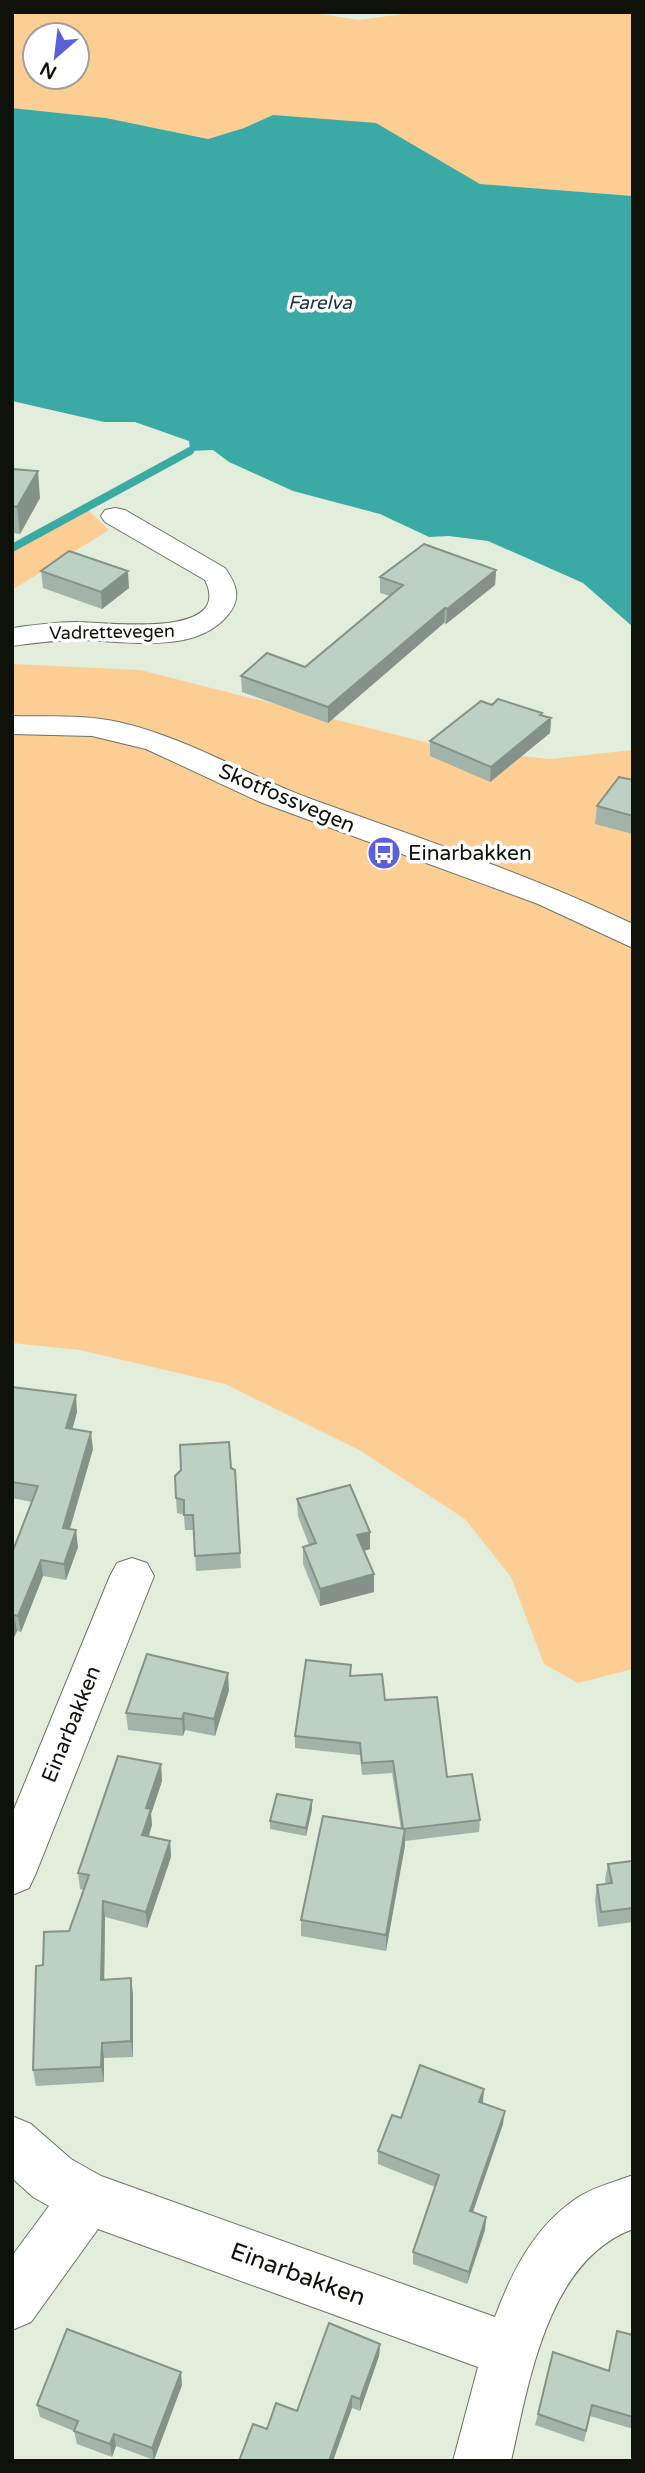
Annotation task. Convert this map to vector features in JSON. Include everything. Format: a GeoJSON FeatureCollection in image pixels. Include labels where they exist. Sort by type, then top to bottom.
{"type":"FeatureCollection","features":[{"type":"Feature","properties":{"kind":"street","name":"Vadrettevegen"},"geometry":{"type":"LineString","coordinates":[[12,637],[75,631],[184,631],[205,622],[220,607],[224,594],[222,584],[215,574],[199,562],[116,516]]}},
{"type":"Feature","properties":{"kind":"street","name":"Skotfossvegen"},"geometry":{"type":"LineString","coordinates":[[12,725],[92,727],[125,732],[157,742],[271,794],[550,897],[633,936]]}},
{"type":"Feature","properties":{"kind":"street","name":"Einarbakken"},"geometry":{"type":"LineString","coordinates":[[12,1873],[132,1576]]}},
{"type":"Feature","properties":{"kind":"street","name":"Einarbakken"},"geometry":{"type":"LineString","coordinates":[[12,2142],[52,2178],[88,2198],[509,2350]]}},
{"type":"Feature","properties":{"kind":"street"},"geometry":{"type":"LineString","coordinates":[[12,2303],[88,2198]]}},
{"type":"Feature","properties":{"kind":"street"},"geometry":{"type":"LineString","coordinates":[[482,2461],[509,2350],[534,2292],[566,2244],[594,2217],[615,2205],[633,2202]]}},
{"type":"Feature","properties":{"kind":"shaded area"},"geometry":{"type":"Polygon","coordinates":[[[12,12],[308,12],[359,20],[417,12],[633,12],[633,196],[480,184],[429,156],[273,115],[244,128],[208,139],[106,118],[12,108],[12,12]]]}},
{"type":"Feature","properties":{"kind":"shaded area"},"geometry":{"type":"Polygon","coordinates":[[[88,510],[109,530],[12,590],[12,544],[53,521],[88,510]]]}},
{"type":"Feature","properties":{"kind":"shaded area"},"geometry":{"type":"Polygon","coordinates":[[[12,664],[140,670],[448,748],[550,759],[633,750],[633,1669],[578,1683],[544,1664],[511,1577],[465,1519],[361,1451],[225,1384],[80,1350],[12,1343],[12,664]]]}},
{"type":"Feature","properties":{"kind":"water","name":"Farelva"},"geometry":{"type":"Polygon","coordinates":[[[12,108],[106,118],[208,139],[244,128],[273,115],[376,123],[480,184],[633,196],[633,627],[583,583],[488,541],[449,536],[429,537],[380,514],[293,491],[229,462],[213,450],[190,451],[189,441],[135,422],[104,422],[12,401],[12,108]]]}},
{"type":"Feature","properties":{"kind":"building"},"geometry":{"type":"Polygon","coordinates":[[[12,469],[38,471],[17,507],[12,506],[12,469]]]}},
{"type":"Feature","properties":{"kind":"building"},"geometry":{"type":"Polygon","coordinates":[[[424,544],[496,570],[445,608],[328,707],[241,676],[267,653],[305,667],[403,585],[380,577],[424,544]]]}},
{"type":"Feature","properties":{"kind":"building"},"geometry":{"type":"Polygon","coordinates":[[[69,551],[128,571],[101,592],[41,571],[69,551]]]}},
{"type":"Feature","properties":{"kind":"building"},"geometry":{"type":"Polygon","coordinates":[[[498,699],[551,718],[491,767],[430,741],[481,701],[492,705],[498,699]]]}},
{"type":"Feature","properties":{"kind":"building"},"geometry":{"type":"Polygon","coordinates":[[[619,777],[633,780],[633,816],[597,806],[619,777]]]}},
{"type":"Feature","properties":{"kind":"building"},"geometry":{"type":"Polygon","coordinates":[[[12,1387],[76,1395],[66,1428],[91,1432],[63,1528],[76,1530],[64,1564],[41,1560],[18,1616],[14,1615],[12,1619],[12,1553],[38,1486],[12,1482],[12,1387]]]}},
{"type":"Feature","properties":{"kind":"building"},"geometry":{"type":"Polygon","coordinates":[[[229,1442],[231,1468],[235,1470],[240,1553],[195,1556],[193,1515],[184,1515],[184,1500],[176,1498],[175,1476],[181,1470],[180,1445],[229,1442]]]}},
{"type":"Feature","properties":{"kind":"building"},"geometry":{"type":"Polygon","coordinates":[[[350,1485],[370,1532],[357,1535],[374,1574],[320,1589],[303,1547],[316,1543],[297,1499],[350,1485]]]}},
{"type":"Feature","properties":{"kind":"building"},"geometry":{"type":"Polygon","coordinates":[[[147,1654],[228,1673],[214,1719],[184,1713],[182,1719],[126,1713],[147,1654]]]}},
{"type":"Feature","properties":{"kind":"building"},"geometry":{"type":"Polygon","coordinates":[[[306,1660],[351,1665],[350,1676],[382,1674],[385,1700],[437,1697],[447,1777],[472,1774],[480,1820],[403,1829],[393,1761],[362,1763],[360,1743],[295,1736],[306,1660]]]}},
{"type":"Feature","properties":{"kind":"building"},"geometry":{"type":"Polygon","coordinates":[[[118,1756],[161,1764],[146,1808],[151,1809],[142,1835],[170,1841],[146,1912],[103,1901],[101,1980],[131,1978],[131,2041],[102,2043],[101,2067],[33,2070],[36,1966],[43,1965],[44,1932],[69,1931],[89,1875],[78,1873],[118,1756]]]}},
{"type":"Feature","properties":{"kind":"building"},"geometry":{"type":"Polygon","coordinates":[[[277,1794],[312,1800],[306,1828],[270,1821],[277,1794]]]}},
{"type":"Feature","properties":{"kind":"building"},"geometry":{"type":"Polygon","coordinates":[[[323,1816],[405,1829],[386,1935],[301,1920],[323,1816]]]}},
{"type":"Feature","properties":{"kind":"building"},"geometry":{"type":"Polygon","coordinates":[[[633,1861],[633,1908],[601,1912],[597,1885],[612,1883],[608,1864],[633,1861]]]}},
{"type":"Feature","properties":{"kind":"building"},"geometry":{"type":"Polygon","coordinates":[[[420,2065],[484,2089],[479,2102],[505,2111],[470,2211],[486,2217],[469,2272],[413,2252],[439,2175],[378,2151],[392,2115],[401,2118],[420,2065]]]}},
{"type":"Feature","properties":{"kind":"building"},"geometry":{"type":"Polygon","coordinates":[[[329,2323],[380,2344],[360,2399],[352,2396],[329,2461],[239,2461],[253,2424],[267,2429],[276,2403],[297,2411],[329,2323]]]}},
{"type":"Feature","properties":{"kind":"building"},"geometry":{"type":"Polygon","coordinates":[[[67,2329],[181,2372],[152,2448],[114,2434],[110,2444],[74,2431],[78,2421],[37,2405],[67,2329]]]}},
{"type":"Feature","properties":{"kind":"building"},"geometry":{"type":"Polygon","coordinates":[[[617,2331],[633,2335],[633,2417],[592,2405],[586,2431],[538,2414],[553,2352],[609,2371],[617,2331]]]}},
{"type":"Feature","properties":{"kind":"waterway"},"geometry":{"type":"LineString","coordinates":[[12,548],[190,451]]}},
{"type":"Feature","properties":{"kind":"place","name":"Einarbakken"},"geometry":{"type":"Point","coordinates":[384,853]}}]}
